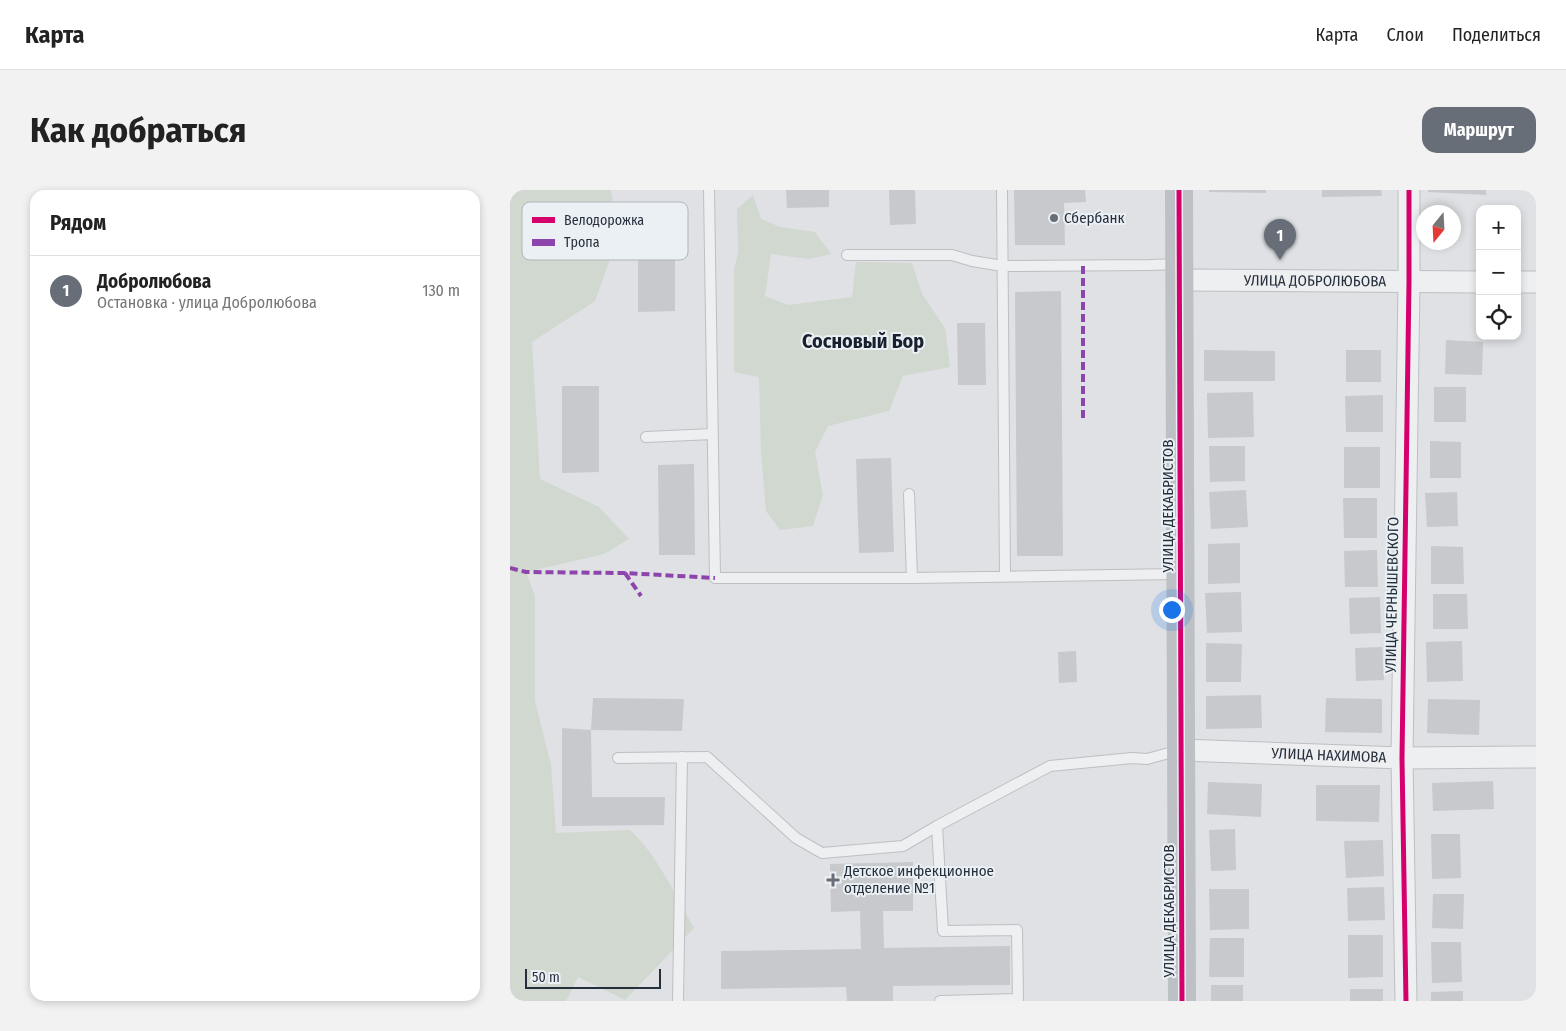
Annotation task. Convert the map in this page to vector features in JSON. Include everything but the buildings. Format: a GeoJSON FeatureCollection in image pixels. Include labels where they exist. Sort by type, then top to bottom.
{"type":"FeatureCollection","features":[{"type":"Feature","properties":{"kind":"street","name":"УЛИЦА ДЕКАБРИСТОВ"},"geometry":{"type":"LineString","coordinates":[[1179,190],[1182,1001]]}},
{"type":"Feature","properties":{"kind":"street","name":"УЛИЦА ЧЕРНЫШЕВСКОГО"},"geometry":{"type":"LineString","coordinates":[[1406,1001],[1402,758],[1410,282],[1409,190]]}},
{"type":"Feature","properties":{"kind":"street","name":"УЛИЦА ДОБРОЛЮБОВА"},"geometry":{"type":"LineString","coordinates":[[1180,272],[1410,282],[1476,282]]}},
{"type":"Feature","properties":{"kind":"street"},"geometry":{"type":"LineString","coordinates":[[1521,282],[1536,282]]}},
{"type":"Feature","properties":{"kind":"street","name":"УЛИЦА НАХИМОВА"},"geometry":{"type":"LineString","coordinates":[[1181,750],[1402,758],[1536,757]]}},
{"type":"Feature","properties":{"kind":"lane"},"geometry":{"type":"LineString","coordinates":[[709,190],[715,578],[912,578],[1180,574]]}},
{"type":"Feature","properties":{"kind":"lane"},"geometry":{"type":"LineString","coordinates":[[1002,190],[1005,577]]}},
{"type":"Feature","properties":{"kind":"lane"},"geometry":{"type":"LineString","coordinates":[[847,255],[952,255],[972,261],[1003,266],[1150,266],[1180,272]]}},
{"type":"Feature","properties":{"kind":"lane"},"geometry":{"type":"LineString","coordinates":[[646,437],[713,434]]}},
{"type":"Feature","properties":{"kind":"lane"},"geometry":{"type":"LineString","coordinates":[[909,494],[912,578]]}},
{"type":"Feature","properties":{"kind":"lane"},"geometry":{"type":"LineString","coordinates":[[618,758],[707,757],[796,838],[822,853],[903,846],[1050,766],[1132,758],[1147,759],[1181,750]]}},
{"type":"Feature","properties":{"kind":"lane"},"geometry":{"type":"LineString","coordinates":[[678,1001],[682,758]]}},
{"type":"Feature","properties":{"kind":"lane"},"geometry":{"type":"LineString","coordinates":[[937,826],[942,931],[1016,930],[1018,999],[940,1001]]}},
{"type":"Feature","properties":{"kind":"shaded area"},"geometry":{"type":"Polygon","coordinates":[[[510,190],[611,190],[613,202],[522,202],[522,260],[610,260],[595,301],[532,342],[540,479],[599,507],[629,539],[604,554],[526,572],[535,596],[535,701],[551,765],[556,833],[630,830],[657,863],[694,928],[625,1000],[578,977],[566,1001],[510,1001],[510,190]]]}},
{"type":"Feature","properties":{"kind":"shaded area"},"geometry":{"type":"Polygon","coordinates":[[[753,195],[761,219],[780,227],[815,232],[831,254],[809,259],[771,254],[765,296],[788,305],[852,297],[856,262],[912,263],[922,294],[945,328],[950,367],[903,376],[889,411],[828,426],[815,452],[823,495],[813,526],[780,530],[766,511],[761,453],[759,377],[734,372],[734,271],[738,252],[737,209],[753,195]]]}},
{"type":"Feature","properties":{"kind":"marked path"},"geometry":{"type":"LineString","coordinates":[[1083,266],[1083,421]]}},
{"type":"Feature","properties":{"kind":"marked path"},"geometry":{"type":"LineString","coordinates":[[510,568],[526,572],[625,573],[715,578]]}},
{"type":"Feature","properties":{"kind":"marked path"},"geometry":{"type":"LineString","coordinates":[[625,573],[641,596]]}},
{"type":"Feature","properties":{"kind":"cycle path"},"geometry":{"type":"LineString","coordinates":[[1179,190],[1182,1001]]}},
{"type":"Feature","properties":{"kind":"cycle path"},"geometry":{"type":"LineString","coordinates":[[1406,1001],[1402,758],[1409,190]]}},
{"type":"Feature","properties":{"kind":"place","name":"Сбербанк"},"geometry":{"type":"Point","coordinates":[1054,218]}},
{"type":"Feature","properties":{"kind":"place","name":"Добролюбова"},"geometry":{"type":"Point","coordinates":[1280,260]}},
{"type":"Feature","properties":{"kind":"place","name":"Детское инфекционное отделение №1"},"geometry":{"type":"Point","coordinates":[833,880]}},
{"type":"Feature","properties":{"kind":"district","name":"Сосновый Бор"},"geometry":{"type":"Point","coordinates":[863,341]}}]}
